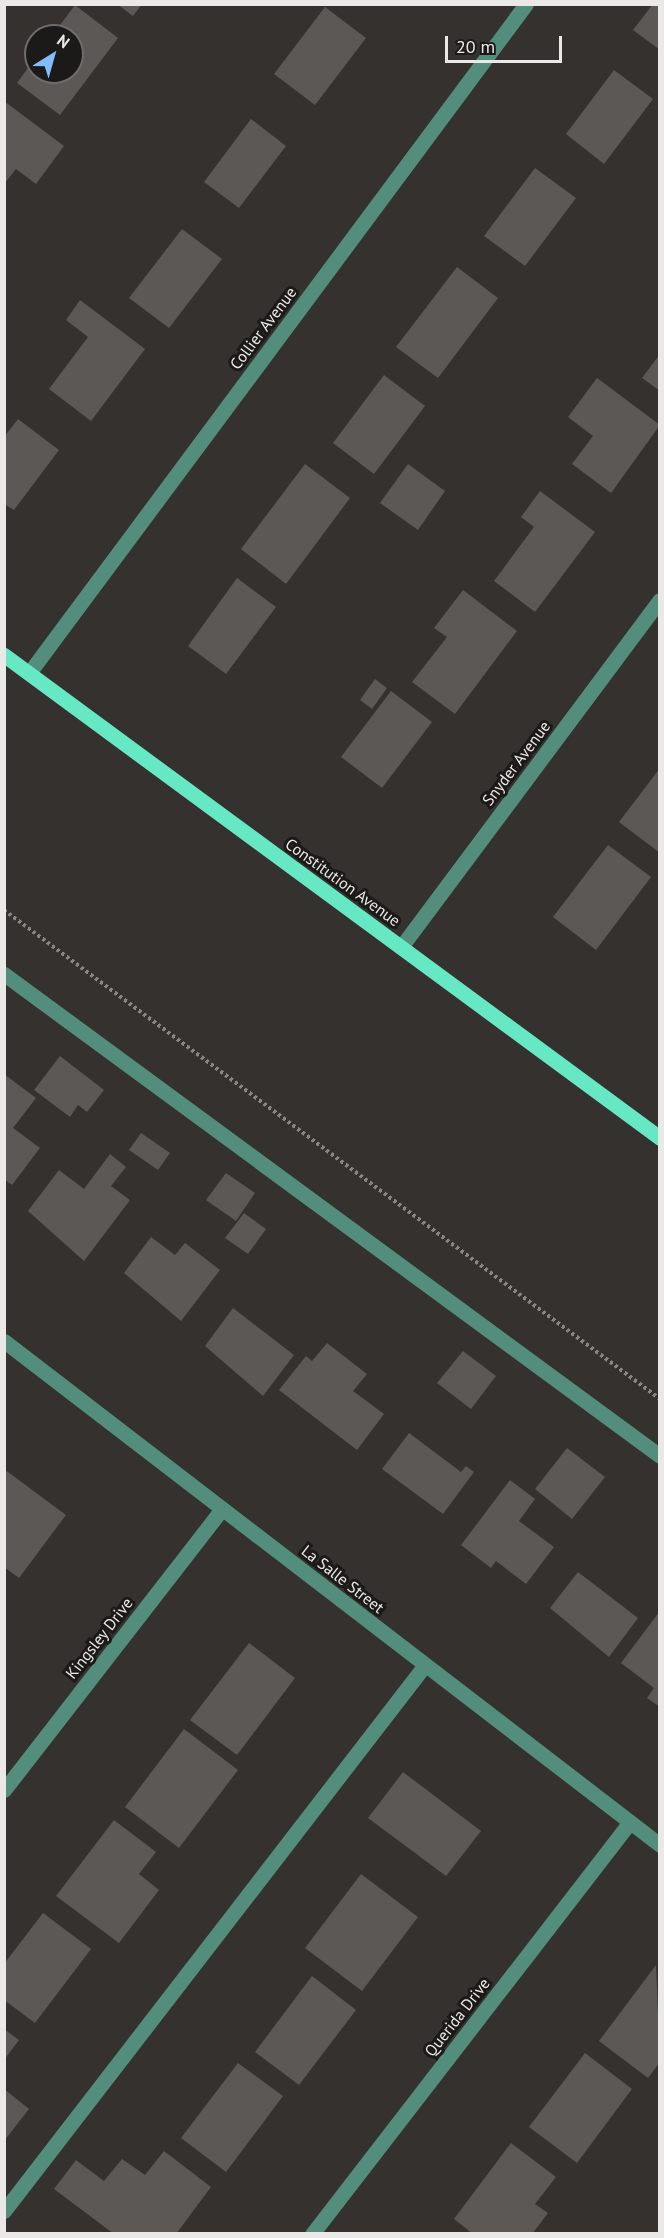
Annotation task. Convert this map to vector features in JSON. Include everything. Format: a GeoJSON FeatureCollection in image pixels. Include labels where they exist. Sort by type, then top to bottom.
{"type":"FeatureCollection","features":[{"type":"Feature","properties":{"kind":"main road","name":"Constitution Avenue"},"geometry":{"type":"LineString","coordinates":[[4,655],[660,1138]]}},
{"type":"Feature","properties":{"kind":"street","name":"Collier Avenue"},"geometry":{"type":"LineString","coordinates":[[28,673],[526,4]]}},
{"type":"Feature","properties":{"kind":"street","name":"Snyder Avenue"},"geometry":{"type":"LineString","coordinates":[[401,947],[660,600]]}},
{"type":"Feature","properties":{"kind":"street"},"geometry":{"type":"LineString","coordinates":[[4,974],[660,1456]]}},
{"type":"Feature","properties":{"kind":"street","name":"La Salle Street"},"geometry":{"type":"LineString","coordinates":[[7,1347],[660,1845]]}},
{"type":"Feature","properties":{"kind":"street","name":"Kingsley Drive"},"geometry":{"type":"LineString","coordinates":[[4,1790],[222,1509]]}},
{"type":"Feature","properties":{"kind":"street"},"geometry":{"type":"LineString","coordinates":[[4,2211],[426,1665]]}},
{"type":"Feature","properties":{"kind":"street","name":"Querida Drive"},"geometry":{"type":"LineString","coordinates":[[312,2234],[630,1822]]}},
{"type":"Feature","properties":{"kind":"path"},"geometry":{"type":"LineString","coordinates":[[4,910],[660,1399]]}},
{"type":"Feature","properties":{"kind":"building"},"geometry":{"type":"Polygon","coordinates":[[[117,4],[142,4],[133,16],[117,4]]]}},
{"type":"Feature","properties":{"kind":"building"},"geometry":{"type":"Polygon","coordinates":[[[653,4],[660,4],[660,50],[633,30],[653,4]]]}},
{"type":"Feature","properties":{"kind":"building"},"geometry":{"type":"Polygon","coordinates":[[[75,5],[118,38],[84,83],[84,24],[61,24],[75,5]]]}},
{"type":"Feature","properties":{"kind":"building"},"geometry":{"type":"Polygon","coordinates":[[[325,7],[366,38],[315,105],[274,74],[325,7]]]}},
{"type":"Feature","properties":{"kind":"building"},"geometry":{"type":"Polygon","coordinates":[[[614,70],[653,99],[604,164],[566,134],[614,70]]]}},
{"type":"Feature","properties":{"kind":"building"},"geometry":{"type":"Polygon","coordinates":[[[24,73],[24,84],[83,84],[60,115],[17,83],[24,73]]]}},
{"type":"Feature","properties":{"kind":"building"},"geometry":{"type":"Polygon","coordinates":[[[4,101],[64,146],[36,184],[16,169],[4,184],[4,101]]]}},
{"type":"Feature","properties":{"kind":"building"},"geometry":{"type":"Polygon","coordinates":[[[251,119],[286,146],[239,208],[204,182],[251,119]]]}},
{"type":"Feature","properties":{"kind":"building"},"geometry":{"type":"Polygon","coordinates":[[[535,168],[576,198],[525,266],[484,236],[535,168]]]}},
{"type":"Feature","properties":{"kind":"building"},"geometry":{"type":"Polygon","coordinates":[[[182,229],[222,259],[169,328],[129,298],[182,229]]]}},
{"type":"Feature","properties":{"kind":"building"},"geometry":{"type":"Polygon","coordinates":[[[457,267],[498,298],[438,378],[396,347],[457,267]]]}},
{"type":"Feature","properties":{"kind":"building"},"geometry":{"type":"Polygon","coordinates":[[[80,300],[145,349],[91,421],[49,389],[88,337],[66,320],[80,300]]]}},
{"type":"Feature","properties":{"kind":"building"},"geometry":{"type":"Polygon","coordinates":[[[660,354],[660,391],[642,378],[660,354]]]}},
{"type":"Feature","properties":{"kind":"building"},"geometry":{"type":"Polygon","coordinates":[[[384,375],[425,406],[374,474],[333,443],[384,375]]]}},
{"type":"Feature","properties":{"kind":"building"},"geometry":{"type":"Polygon","coordinates":[[[597,378],[660,425],[611,493],[572,464],[593,436],[568,417],[597,378]]]}},
{"type":"Feature","properties":{"kind":"building"},"geometry":{"type":"Polygon","coordinates":[[[18,419],[59,450],[14,510],[4,504],[4,437],[18,419]]]}},
{"type":"Feature","properties":{"kind":"building"},"geometry":{"type":"Polygon","coordinates":[[[305,464],[350,498],[286,584],[241,549],[305,464]]]}},
{"type":"Feature","properties":{"kind":"building"},"geometry":{"type":"Polygon","coordinates":[[[408,464],[445,491],[418,530],[380,503],[408,464]]]}},
{"type":"Feature","properties":{"kind":"building"},"geometry":{"type":"Polygon","coordinates":[[[540,491],[595,532],[535,612],[494,581],[534,527],[521,517],[540,491]]]}},
{"type":"Feature","properties":{"kind":"building"},"geometry":{"type":"Polygon","coordinates":[[[237,578],[276,607],[226,674],[188,646],[237,578]]]}},
{"type":"Feature","properties":{"kind":"building"},"geometry":{"type":"Polygon","coordinates":[[[463,590],[517,631],[455,714],[412,682],[447,637],[434,628],[463,590]]]}},
{"type":"Feature","properties":{"kind":"building"},"geometry":{"type":"Polygon","coordinates":[[[375,679],[387,688],[372,709],[360,700],[375,679]]]}},
{"type":"Feature","properties":{"kind":"building"},"geometry":{"type":"Polygon","coordinates":[[[391,691],[432,722],[382,788],[341,757],[391,691]]]}},
{"type":"Feature","properties":{"kind":"building"},"geometry":{"type":"Polygon","coordinates":[[[660,768],[660,853],[619,822],[660,768]]]}},
{"type":"Feature","properties":{"kind":"building"},"geometry":{"type":"Polygon","coordinates":[[[608,845],[651,877],[596,950],[553,917],[608,845]]]}},
{"type":"Feature","properties":{"kind":"building"},"geometry":{"type":"Polygon","coordinates":[[[60,1056],[104,1090],[87,1112],[78,1105],[70,1117],[34,1090],[60,1056]]]}},
{"type":"Feature","properties":{"kind":"building"},"geometry":{"type":"Polygon","coordinates":[[[4,1074],[36,1098],[13,1128],[40,1148],[12,1185],[4,1179],[4,1074]]]}},
{"type":"Feature","properties":{"kind":"building"},"geometry":{"type":"Polygon","coordinates":[[[141,1133],[170,1153],[158,1170],[129,1150],[141,1133]]]}},
{"type":"Feature","properties":{"kind":"building"},"geometry":{"type":"Polygon","coordinates":[[[110,1154],[126,1167],[111,1186],[130,1200],[84,1261],[28,1211],[59,1170],[84,1189],[110,1154]]]}},
{"type":"Feature","properties":{"kind":"building"},"geometry":{"type":"Polygon","coordinates":[[[226,1173],[255,1193],[236,1221],[206,1200],[226,1173]]]}},
{"type":"Feature","properties":{"kind":"building"},"geometry":{"type":"Polygon","coordinates":[[[244,1213],[266,1229],[248,1254],[225,1238],[244,1213]]]}},
{"type":"Feature","properties":{"kind":"building"},"geometry":{"type":"Polygon","coordinates":[[[151,1237],[175,1255],[185,1243],[220,1270],[181,1321],[124,1273],[151,1237]]]}},
{"type":"Feature","properties":{"kind":"building"},"geometry":{"type":"Polygon","coordinates":[[[233,1308],[294,1355],[263,1396],[205,1346],[233,1308]]]}},
{"type":"Feature","properties":{"kind":"building"},"geometry":{"type":"Polygon","coordinates":[[[327,1343],[367,1374],[353,1391],[384,1414],[357,1450],[279,1390],[306,1356],[312,1361],[327,1343]]]}},
{"type":"Feature","properties":{"kind":"building"},"geometry":{"type":"Polygon","coordinates":[[[463,1351],[496,1376],[471,1409],[437,1383],[463,1351]]]}},
{"type":"Feature","properties":{"kind":"building"},"geometry":{"type":"Polygon","coordinates":[[[409,1433],[461,1472],[466,1466],[474,1472],[443,1514],[382,1469],[409,1433]]]}},
{"type":"Feature","properties":{"kind":"building"},"geometry":{"type":"Polygon","coordinates":[[[567,1448],[605,1477],[572,1519],[535,1489],[567,1448]]]}},
{"type":"Feature","properties":{"kind":"building"},"geometry":{"type":"Polygon","coordinates":[[[4,1469],[66,1515],[19,1578],[4,1567],[4,1469]]]}},
{"type":"Feature","properties":{"kind":"building"},"geometry":{"type":"Polygon","coordinates":[[[510,1480],[535,1499],[519,1521],[554,1547],[526,1584],[496,1561],[491,1568],[461,1545],[510,1480]]]}},
{"type":"Feature","properties":{"kind":"building"},"geometry":{"type":"Polygon","coordinates":[[[578,1572],[638,1618],[609,1657],[550,1608],[578,1572]]]}},
{"type":"Feature","properties":{"kind":"building"},"geometry":{"type":"Polygon","coordinates":[[[660,1611],[660,1707],[647,1698],[654,1688],[621,1663],[660,1611]]]}},
{"type":"Feature","properties":{"kind":"building"},"geometry":{"type":"Polygon","coordinates":[[[249,1643],[295,1678],[237,1755],[190,1720],[249,1643]]]}},
{"type":"Feature","properties":{"kind":"building"},"geometry":{"type":"Polygon","coordinates":[[[184,1729],[238,1770],[179,1848],[125,1807],[184,1729]]]}},
{"type":"Feature","properties":{"kind":"building"},"geometry":{"type":"Polygon","coordinates":[[[403,1772],[481,1831],[446,1876],[368,1818],[403,1772]]]}},
{"type":"Feature","properties":{"kind":"building"},"geometry":{"type":"Polygon","coordinates":[[[114,1820],[156,1852],[139,1874],[159,1890],[119,1943],[56,1896],[114,1820]]]}},
{"type":"Feature","properties":{"kind":"building"},"geometry":{"type":"Polygon","coordinates":[[[361,1874],[418,1917],[362,1991],[305,1948],[361,1874]]]}},
{"type":"Feature","properties":{"kind":"building"},"geometry":{"type":"Polygon","coordinates":[[[43,1913],[91,1949],[35,2023],[4,2000],[4,1964],[43,1913]]]}},
{"type":"Feature","properties":{"kind":"building"},"geometry":{"type":"Polygon","coordinates":[[[656,1965],[660,2062],[648,2078],[599,2041],[656,1965]]]}},
{"type":"Feature","properties":{"kind":"building"},"geometry":{"type":"Polygon","coordinates":[[[312,1976],[356,2010],[299,2085],[255,2052],[312,1976]]]}},
{"type":"Feature","properties":{"kind":"building"},"geometry":{"type":"Polygon","coordinates":[[[4,2029],[19,2040],[4,2060],[4,2029]]]}},
{"type":"Feature","properties":{"kind":"building"},"geometry":{"type":"Polygon","coordinates":[[[585,2053],[632,2089],[577,2163],[529,2127],[585,2053]]]}},
{"type":"Feature","properties":{"kind":"building"},"geometry":{"type":"Polygon","coordinates":[[[238,2063],[283,2096],[226,2172],[181,2138],[238,2063]]]}},
{"type":"Feature","properties":{"kind":"building"},"geometry":{"type":"Polygon","coordinates":[[[4,2089],[29,2109],[4,2141],[4,2089]]]}},
{"type":"Feature","properties":{"kind":"building"},"geometry":{"type":"Polygon","coordinates":[[[511,2143],[556,2177],[535,2204],[548,2213],[532,2234],[473,2234],[454,2219],[511,2143]]]}},
{"type":"Feature","properties":{"kind":"building"},"geometry":{"type":"Polygon","coordinates":[[[164,2151],[211,2187],[176,2234],[114,2234],[54,2189],[76,2160],[104,2181],[122,2159],[145,2175],[164,2151]]]}}]}
